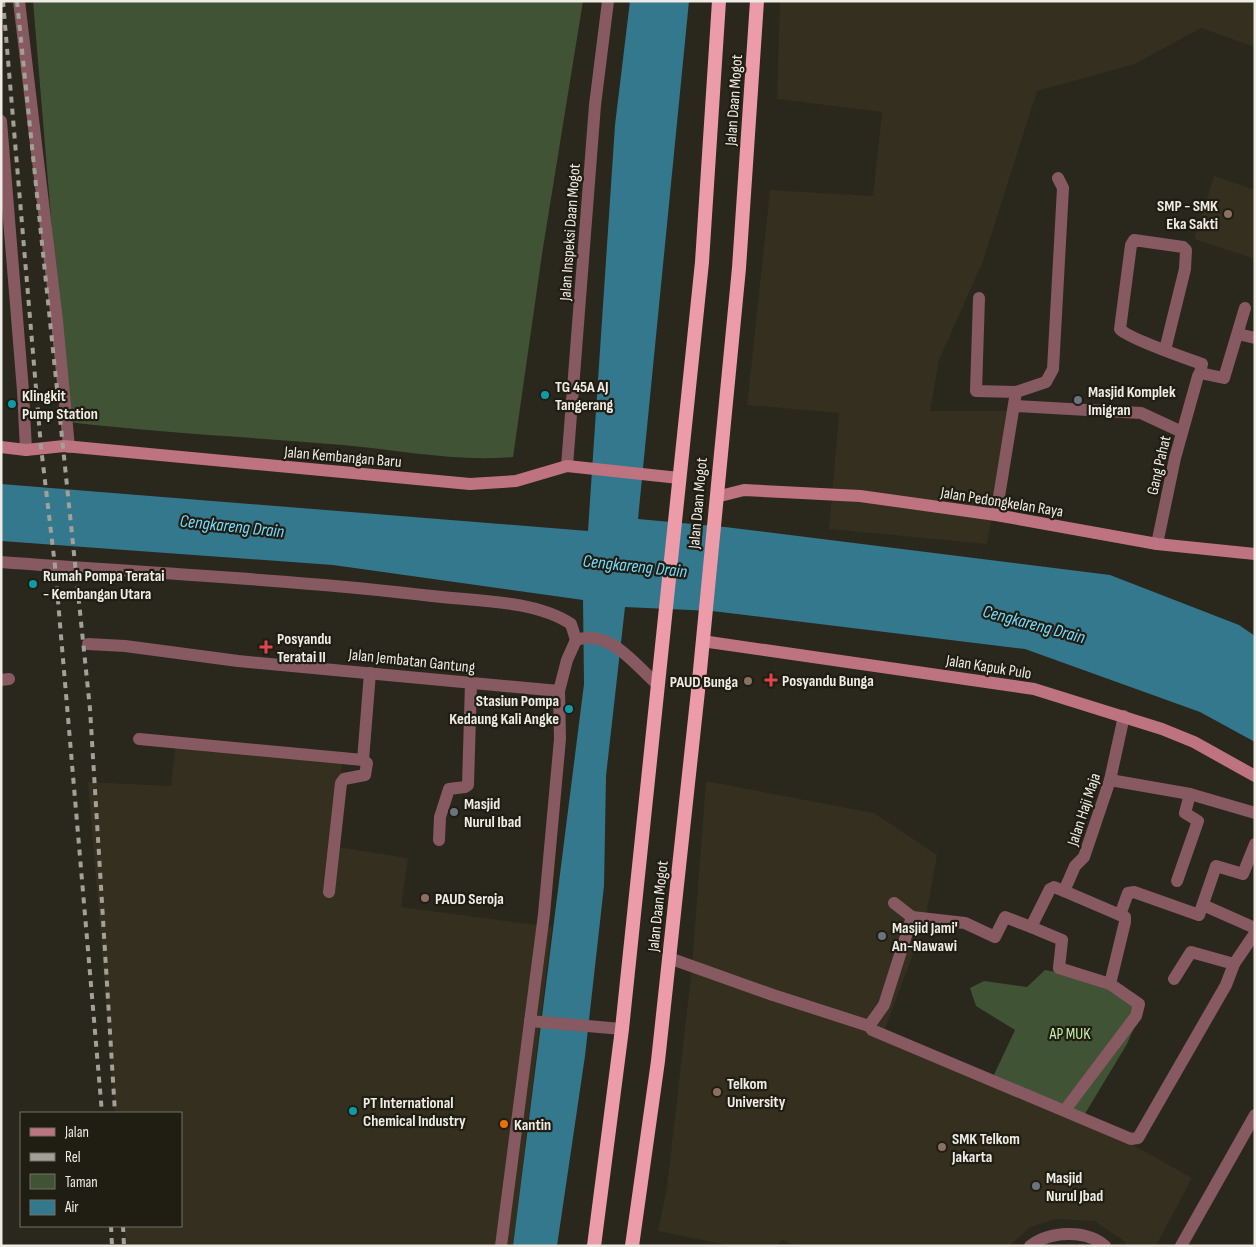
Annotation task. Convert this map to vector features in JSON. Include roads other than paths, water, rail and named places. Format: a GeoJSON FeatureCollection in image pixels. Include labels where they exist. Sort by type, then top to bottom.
{"type":"FeatureCollection","features":[{"type":"Feature","properties":{"kind":"highway","name":"Jalan Daan Mogot"},"geometry":{"type":"LineString","coordinates":[[594,1246],[622,1029],[702,262],[719,1]]}},
{"type":"Feature","properties":{"kind":"highway","name":"Jalan Daan Mogot"},"geometry":{"type":"LineString","coordinates":[[632,1246],[658,1061],[702,640],[739,268],[756,1]]}},
{"type":"Feature","properties":{"kind":"main road","name":"Jalan Kembangan Baru"},"geometry":{"type":"LineString","coordinates":[[1,447],[26,450],[69,446],[470,484],[516,481],[567,466],[582,466],[679,478]]}},
{"type":"Feature","properties":{"kind":"main road","name":"Jalan Pedongkelan Raya"},"geometry":{"type":"LineString","coordinates":[[718,478],[744,490]]}},
{"type":"Feature","properties":{"kind":"main road","name":"Jalan Pedongkelan Raya"},"geometry":{"type":"LineString","coordinates":[[716,498],[744,490],[860,496],[996,515],[1157,544],[1255,554]]}},
{"type":"Feature","properties":{"kind":"main road","name":"Jalan Kapuk Pulo"},"geometry":{"type":"LineString","coordinates":[[702,640],[1034,689],[1124,716],[1194,742],[1255,776]]}},
{"type":"Feature","properties":{"kind":"street"},"geometry":{"type":"LineString","coordinates":[[19,1],[57,321],[69,446]]}},
{"type":"Feature","properties":{"kind":"street","name":"Jalan Inspeksi Daan Mogot"},"geometry":{"type":"LineString","coordinates":[[567,466],[594,105],[608,1]]}},
{"type":"Feature","properties":{"kind":"street"},"geometry":{"type":"LineString","coordinates":[[1,121],[6,243],[26,450]]}},
{"type":"Feature","properties":{"kind":"street"},"geometry":{"type":"LineString","coordinates":[[980,298],[976,391],[1016,392],[1046,382],[1053,369],[1063,188],[1058,178]]}},
{"type":"Feature","properties":{"kind":"street"},"geometry":{"type":"LineString","coordinates":[[1165,350],[1185,269],[1186,250],[1183,247],[1134,240],[1131,245],[1120,329],[1125,334],[1165,350],[1202,364],[1200,372],[1224,378],[1245,308]]}},
{"type":"Feature","properties":{"kind":"street"},"geometry":{"type":"LineString","coordinates":[[1238,334],[1255,338]]}},
{"type":"Feature","properties":{"kind":"street","name":"Gang Pahat"},"geometry":{"type":"LineString","coordinates":[[1157,544],[1182,432],[1200,372]]}},
{"type":"Feature","properties":{"kind":"street"},"geometry":{"type":"LineString","coordinates":[[996,515],[1016,392]]}},
{"type":"Feature","properties":{"kind":"street"},"geometry":{"type":"LineString","coordinates":[[1014,406],[1140,413],[1182,432]]}},
{"type":"Feature","properties":{"kind":"street"},"geometry":{"type":"LineString","coordinates":[[1,562],[356,587],[519,606],[551,612],[564,619],[571,624],[579,639]]}},
{"type":"Feature","properties":{"kind":"street"},"geometry":{"type":"LineString","coordinates":[[501,1246],[534,1021],[560,739],[559,692],[567,660],[579,639],[594,636],[614,644],[657,684]]}},
{"type":"Feature","properties":{"kind":"street","name":"Jalan Jembatan Gantung"},"geometry":{"type":"LineString","coordinates":[[88,644],[125,646],[238,662],[559,692]]}},
{"type":"Feature","properties":{"kind":"street"},"geometry":{"type":"LineString","coordinates":[[363,760],[370,673]]}},
{"type":"Feature","properties":{"kind":"street"},"geometry":{"type":"LineString","coordinates":[[439,840],[440,817],[449,789],[468,785],[468,728],[471,683]]}},
{"type":"Feature","properties":{"kind":"street","name":"Jalan Haji Maja"},"geometry":{"type":"LineString","coordinates":[[1064,891],[1075,866],[1084,856],[1110,780],[1124,716]]}},
{"type":"Feature","properties":{"kind":"street"},"geometry":{"type":"LineString","coordinates":[[138,739],[363,760],[368,765],[365,774],[344,779],[341,783],[329,892]]}},
{"type":"Feature","properties":{"kind":"street"},"geometry":{"type":"LineString","coordinates":[[1110,780],[1190,794],[1255,813]]}},
{"type":"Feature","properties":{"kind":"street"},"geometry":{"type":"LineString","coordinates":[[1177,881],[1198,821],[1185,813],[1190,794]]}},
{"type":"Feature","properties":{"kind":"street"},"geometry":{"type":"LineString","coordinates":[[1120,915],[1128,894],[1132,892],[1198,915],[1216,866],[1243,874],[1255,844]]}},
{"type":"Feature","properties":{"kind":"street"},"geometry":{"type":"LineString","coordinates":[[1031,927],[1051,887],[1124,917],[1125,922],[1110,984]]}},
{"type":"Feature","properties":{"kind":"street"},"geometry":{"type":"LineString","coordinates":[[894,902],[912,917],[965,923],[995,938],[1005,917],[1031,927],[1062,940],[1060,968],[1110,984],[1139,1004],[1136,1016],[1065,1110]]}},
{"type":"Feature","properties":{"kind":"street"},"geometry":{"type":"LineString","coordinates":[[1203,905],[1255,928]]}},
{"type":"Feature","properties":{"kind":"street"},"geometry":{"type":"LineString","coordinates":[[869,1026],[884,1005],[912,917]]}},
{"type":"Feature","properties":{"kind":"street"},"geometry":{"type":"LineString","coordinates":[[669,958],[773,995],[869,1026],[872,1030],[1132,1139],[1138,1138],[1226,984],[1234,964],[1255,933]]}},
{"type":"Feature","properties":{"kind":"street"},"geometry":{"type":"LineString","coordinates":[[1174,979],[1191,952],[1234,964]]}},
{"type":"Feature","properties":{"kind":"street"},"geometry":{"type":"LineString","coordinates":[[534,1021],[622,1029]]}},
{"type":"Feature","properties":{"kind":"street"},"geometry":{"type":"LineString","coordinates":[[1180,1246],[1255,1115]]}},
{"type":"Feature","properties":{"kind":"street"},"geometry":{"type":"LineString","coordinates":[[1030,1246],[1046,1236],[1060,1234],[1094,1239],[1105,1246]]}},
{"type":"Feature","properties":{"kind":"water","name":"Cengkareng Drain"},"geometry":{"type":"Polygon","coordinates":[[[630,1],[689,1],[638,519],[725,527],[1110,575],[1239,625],[1255,636],[1255,742],[1200,712],[1025,649],[712,611],[625,607],[606,776],[604,886],[585,1056],[557,1246],[513,1246],[584,684],[583,600],[333,565],[1,541],[1,484],[588,531],[615,125],[630,1]]]}},
{"type":"Feature","properties":{"kind":"railway"},"geometry":{"type":"LineString","coordinates":[[3,1],[41,447],[55,566],[102,1112]]}},
{"type":"Feature","properties":{"kind":"railway"},"geometry":{"type":"LineString","coordinates":[[17,1],[90,709],[115,1112]]}},
{"type":"Feature","properties":{"kind":"railway"},"geometry":{"type":"LineString","coordinates":[[111,1227],[112,1246]]}},
{"type":"Feature","properties":{"kind":"railway"},"geometry":{"type":"LineString","coordinates":[[123,1227],[124,1246]]}},
{"type":"Feature","properties":{"kind":"place","name":"SMP - SMK Eka Sakti"},"geometry":{"type":"Point","coordinates":[1228,214]}},
{"type":"Feature","properties":{"kind":"place","name":"TG 45A AJ Tangerang"},"geometry":{"type":"Point","coordinates":[545,395]}},
{"type":"Feature","properties":{"kind":"place","name":"Masjid Komplek Imigran"},"geometry":{"type":"Point","coordinates":[1078,400]}},
{"type":"Feature","properties":{"kind":"place","name":"Klingkit Pump Station"},"geometry":{"type":"Point","coordinates":[12,404]}},
{"type":"Feature","properties":{"kind":"place","name":"Rumah Pompa Teratai - Kembangan Utara"},"geometry":{"type":"Point","coordinates":[33,584]}},
{"type":"Feature","properties":{"kind":"place","name":"Posyandu Teratai II"},"geometry":{"type":"Point","coordinates":[266,647]}},
{"type":"Feature","properties":{"kind":"place","name":"Posyandu Bunga"},"geometry":{"type":"Point","coordinates":[771,680]}},
{"type":"Feature","properties":{"kind":"place","name":"PAUD Bunga"},"geometry":{"type":"Point","coordinates":[748,681]}},
{"type":"Feature","properties":{"kind":"place","name":"Stasiun Pompa Kedaung Kali Angke"},"geometry":{"type":"Point","coordinates":[569,709]}},
{"type":"Feature","properties":{"kind":"place","name":"Masjid Nurul Ibad"},"geometry":{"type":"Point","coordinates":[454,812]}},
{"type":"Feature","properties":{"kind":"place","name":"PAUD Seroja"},"geometry":{"type":"Point","coordinates":[425,898]}},
{"type":"Feature","properties":{"kind":"place","name":"Masjid Jami' An-Nawawi"},"geometry":{"type":"Point","coordinates":[882,936]}},
{"type":"Feature","properties":{"kind":"place","name":"Telkom University"},"geometry":{"type":"Point","coordinates":[717,1092]}},
{"type":"Feature","properties":{"kind":"place","name":"PT International Chemical Industry"},"geometry":{"type":"Point","coordinates":[353,1111]}},
{"type":"Feature","properties":{"kind":"place","name":"Kantin"},"geometry":{"type":"Point","coordinates":[504,1124]}},
{"type":"Feature","properties":{"kind":"place","name":"SMK Telkom Jakarta"},"geometry":{"type":"Point","coordinates":[942,1147]}},
{"type":"Feature","properties":{"kind":"place","name":"Masjid Nurul Jbad"},"geometry":{"type":"Point","coordinates":[1036,1186]}},
{"type":"Feature","properties":{"kind":"park label","name":"AP MUK"},"geometry":{"type":"Point","coordinates":[1070,1033]}}]}
